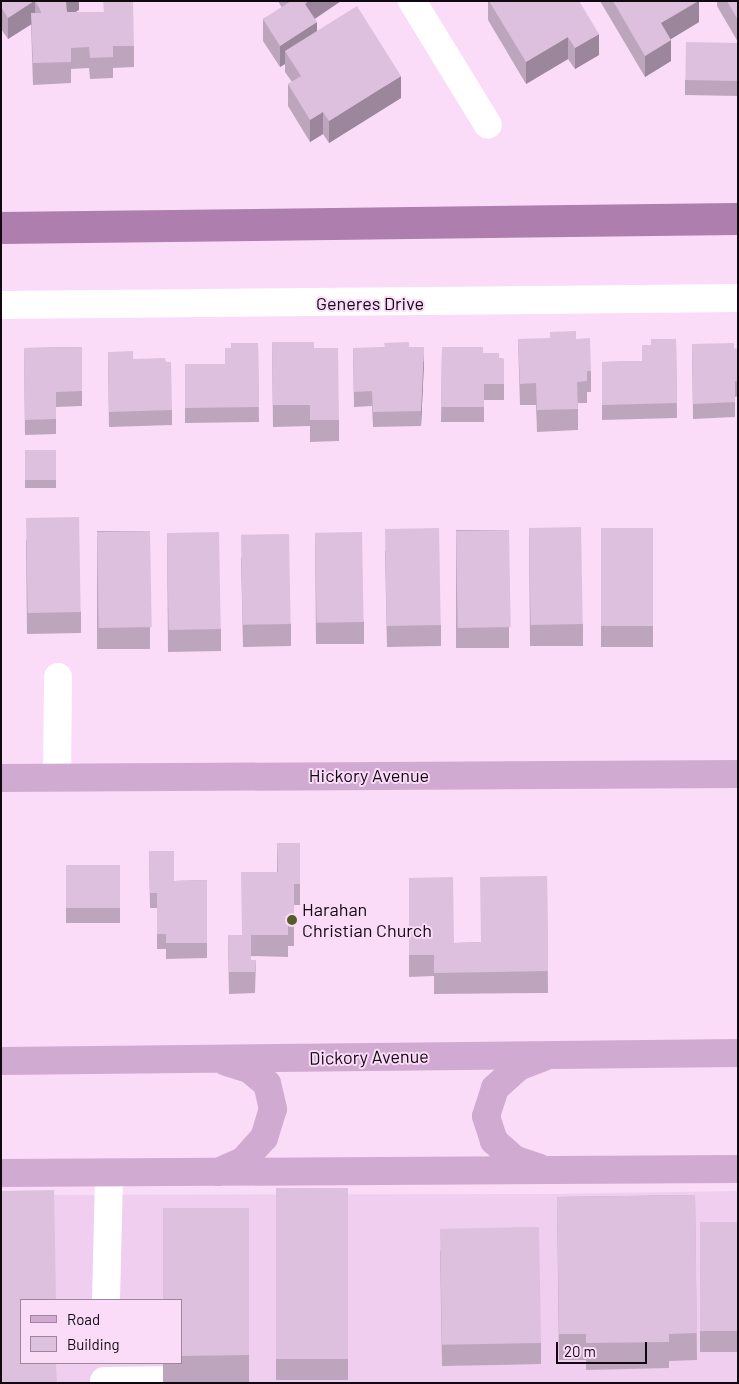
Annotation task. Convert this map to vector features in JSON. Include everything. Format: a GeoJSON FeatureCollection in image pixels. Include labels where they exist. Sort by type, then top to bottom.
{"type":"FeatureCollection","features":[{"type":"Feature","properties":{"kind":"main road","name":"Hickory Avenue"},"geometry":{"type":"LineString","coordinates":[[1,778],[738,774]]}},
{"type":"Feature","properties":{"kind":"main road","name":"Dickory Avenue"},"geometry":{"type":"LineString","coordinates":[[1,1061],[738,1053]]}},
{"type":"Feature","properties":{"kind":"main road"},"geometry":{"type":"LineString","coordinates":[[548,1170],[514,1159],[500,1147],[494,1141],[486,1116],[495,1088],[518,1067],[551,1055]]}},
{"type":"Feature","properties":{"kind":"main road"},"geometry":{"type":"LineString","coordinates":[[212,1174],[242,1161],[254,1150],[264,1138],[273,1109],[266,1084],[249,1069],[214,1058]]}},
{"type":"Feature","properties":{"kind":"main road"},"geometry":{"type":"LineString","coordinates":[[1,1173],[212,1174],[738,1169]]}},
{"type":"Feature","properties":{"kind":"street"},"geometry":{"type":"LineString","coordinates":[[412,1],[488,125]]}},
{"type":"Feature","properties":{"kind":"street","name":"Generes Drive"},"geometry":{"type":"LineString","coordinates":[[1,305],[738,298]]}},
{"type":"Feature","properties":{"kind":"street"},"geometry":{"type":"LineString","coordinates":[[57,777],[58,677]]}},
{"type":"Feature","properties":{"kind":"street"},"geometry":{"type":"LineString","coordinates":[[106,1299],[109,1174]]}},
{"type":"Feature","properties":{"kind":"street"},"geometry":{"type":"LineString","coordinates":[[104,1376],[183,1380],[188,1372],[188,1342]]}},
{"type":"Feature","properties":{"kind":"shaded area"},"geometry":{"type":"Polygon","coordinates":[[[738,1191],[738,1383],[1,1383],[1,1195],[548,1194],[738,1191]]]}},
{"type":"Feature","properties":{"kind":"building"},"geometry":{"type":"Polygon","coordinates":[[[1,1],[34,1],[8,18],[1,7],[1,1]]]}},
{"type":"Feature","properties":{"kind":"building"},"geometry":{"type":"Polygon","coordinates":[[[35,1],[66,1],[67,12],[104,12],[103,1],[133,1],[134,46],[113,46],[113,57],[90,58],[89,47],[71,48],[71,62],[33,63],[31,13],[41,13],[35,1]]]}},
{"type":"Feature","properties":{"kind":"building"},"geometry":{"type":"Polygon","coordinates":[[[291,1],[308,1],[305,4],[317,22],[280,46],[263,19],[291,1]]]}},
{"type":"Feature","properties":{"kind":"building"},"geometry":{"type":"Polygon","coordinates":[[[489,1],[579,1],[599,34],[575,48],[568,37],[526,62],[489,1]]]}},
{"type":"Feature","properties":{"kind":"building"},"geometry":{"type":"Polygon","coordinates":[[[613,1],[698,1],[661,23],[671,40],[645,56],[613,1]]]}},
{"type":"Feature","properties":{"kind":"building"},"geometry":{"type":"Polygon","coordinates":[[[727,1],[738,1],[738,20],[727,1]]]}},
{"type":"Feature","properties":{"kind":"building"},"geometry":{"type":"Polygon","coordinates":[[[357,6],[401,76],[329,121],[323,112],[310,120],[288,84],[301,76],[285,51],[357,6]]]}},
{"type":"Feature","properties":{"kind":"building"},"geometry":{"type":"Polygon","coordinates":[[[686,42],[738,43],[737,81],[685,80],[686,42]]]}},
{"type":"Feature","properties":{"kind":"building"},"geometry":{"type":"Polygon","coordinates":[[[576,331],[576,339],[590,338],[591,371],[587,371],[587,381],[577,382],[578,409],[537,410],[536,383],[520,384],[518,339],[550,338],[550,332],[576,331]]]}},
{"type":"Feature","properties":{"kind":"building"},"geometry":{"type":"Polygon","coordinates":[[[651,339],[676,339],[677,403],[602,405],[602,362],[642,361],[642,345],[651,345],[651,339]]]}},
{"type":"Feature","properties":{"kind":"building"},"geometry":{"type":"Polygon","coordinates":[[[272,342],[314,342],[314,348],[338,348],[339,420],[310,420],[310,405],[273,405],[272,342]]]}},
{"type":"Feature","properties":{"kind":"building"},"geometry":{"type":"Polygon","coordinates":[[[409,342],[409,347],[424,347],[421,411],[373,412],[372,391],[354,392],[353,348],[385,348],[384,343],[409,342]]]}},
{"type":"Feature","properties":{"kind":"building"},"geometry":{"type":"Polygon","coordinates":[[[231,343],[258,343],[259,407],[185,408],[185,364],[225,364],[225,348],[231,348],[231,343]]]}},
{"type":"Feature","properties":{"kind":"building"},"geometry":{"type":"Polygon","coordinates":[[[734,343],[734,349],[738,349],[738,381],[735,381],[735,402],[693,404],[692,344],[734,343]]]}},
{"type":"Feature","properties":{"kind":"building"},"geometry":{"type":"Polygon","coordinates":[[[82,347],[82,391],[56,392],[56,419],[25,420],[24,348],[82,347]]]}},
{"type":"Feature","properties":{"kind":"building"},"geometry":{"type":"Polygon","coordinates":[[[442,347],[483,347],[483,353],[499,353],[499,358],[504,359],[504,384],[484,384],[484,407],[441,407],[442,347]]]}},
{"type":"Feature","properties":{"kind":"building"},"geometry":{"type":"Polygon","coordinates":[[[133,351],[133,359],[165,358],[166,362],[171,362],[172,410],[109,412],[108,352],[133,351]]]}},
{"type":"Feature","properties":{"kind":"building"},"geometry":{"type":"Polygon","coordinates":[[[25,450],[56,450],[56,480],[25,480],[25,450]]]}},
{"type":"Feature","properties":{"kind":"building"},"geometry":{"type":"Polygon","coordinates":[[[79,517],[81,612],[28,613],[26,518],[79,517]]]}},
{"type":"Feature","properties":{"kind":"building"},"geometry":{"type":"Polygon","coordinates":[[[581,527],[583,624],[531,625],[529,528],[581,527]]]}},
{"type":"Feature","properties":{"kind":"building"},"geometry":{"type":"Polygon","coordinates":[[[439,528],[441,625],[387,626],[385,529],[439,528]]]}},
{"type":"Feature","properties":{"kind":"building"},"geometry":{"type":"Polygon","coordinates":[[[601,528],[653,528],[653,626],[601,626],[601,528]]]}},
{"type":"Feature","properties":{"kind":"building"},"geometry":{"type":"Polygon","coordinates":[[[509,530],[511,627],[458,628],[456,531],[509,530]]]}},
{"type":"Feature","properties":{"kind":"building"},"geometry":{"type":"Polygon","coordinates":[[[150,531],[152,627],[99,628],[97,532],[150,531]]]}},
{"type":"Feature","properties":{"kind":"building"},"geometry":{"type":"Polygon","coordinates":[[[219,532],[221,629],[169,630],[167,533],[219,532]]]}},
{"type":"Feature","properties":{"kind":"building"},"geometry":{"type":"Polygon","coordinates":[[[362,532],[364,622],[317,623],[315,533],[362,532]]]}},
{"type":"Feature","properties":{"kind":"building"},"geometry":{"type":"Polygon","coordinates":[[[289,534],[291,624],[243,625],[241,535],[289,534]]]}},
{"type":"Feature","properties":{"kind":"building"},"geometry":{"type":"Polygon","coordinates":[[[277,843],[300,843],[300,884],[294,884],[294,925],[288,925],[288,935],[251,935],[251,960],[256,960],[255,972],[229,972],[228,935],[242,935],[241,872],[278,872],[277,843]]]}},
{"type":"Feature","properties":{"kind":"building"},"geometry":{"type":"Polygon","coordinates":[[[149,851],[174,851],[174,881],[207,880],[207,943],[166,943],[166,934],[157,934],[157,893],[150,893],[149,851]]]}},
{"type":"Feature","properties":{"kind":"building"},"geometry":{"type":"Polygon","coordinates":[[[66,865],[120,865],[120,908],[66,908],[66,865]]]}},
{"type":"Feature","properties":{"kind":"building"},"geometry":{"type":"Polygon","coordinates":[[[547,876],[548,971],[434,973],[434,955],[409,955],[409,878],[453,877],[454,943],[481,942],[480,877],[547,876]]]}},
{"type":"Feature","properties":{"kind":"building"},"geometry":{"type":"Polygon","coordinates":[[[276,1188],[348,1188],[348,1359],[276,1359],[276,1188]]]}},
{"type":"Feature","properties":{"kind":"building"},"geometry":{"type":"Polygon","coordinates":[[[54,1190],[56,1299],[20,1299],[20,1364],[56,1364],[57,1383],[1,1383],[1,1191],[54,1190]]]}},
{"type":"Feature","properties":{"kind":"building"},"geometry":{"type":"Polygon","coordinates":[[[695,1195],[697,1333],[669,1334],[669,1342],[586,1343],[586,1334],[559,1334],[557,1197],[695,1195]]]}},
{"type":"Feature","properties":{"kind":"building"},"geometry":{"type":"Polygon","coordinates":[[[163,1208],[249,1208],[249,1355],[182,1356],[182,1299],[163,1299],[163,1208]]]}},
{"type":"Feature","properties":{"kind":"building"},"geometry":{"type":"Polygon","coordinates":[[[700,1222],[738,1222],[738,1331],[700,1331],[700,1222]]]}},
{"type":"Feature","properties":{"kind":"building"},"geometry":{"type":"Polygon","coordinates":[[[539,1227],[541,1343],[442,1345],[440,1229],[539,1227]]]}},
{"type":"Feature","properties":{"kind":"waterway"},"geometry":{"type":"LineString","coordinates":[[1,228],[738,219]]}},
{"type":"Feature","properties":{"kind":"place","name":"Harahan Christian Church"},"geometry":{"type":"Point","coordinates":[292,920]}}]}
